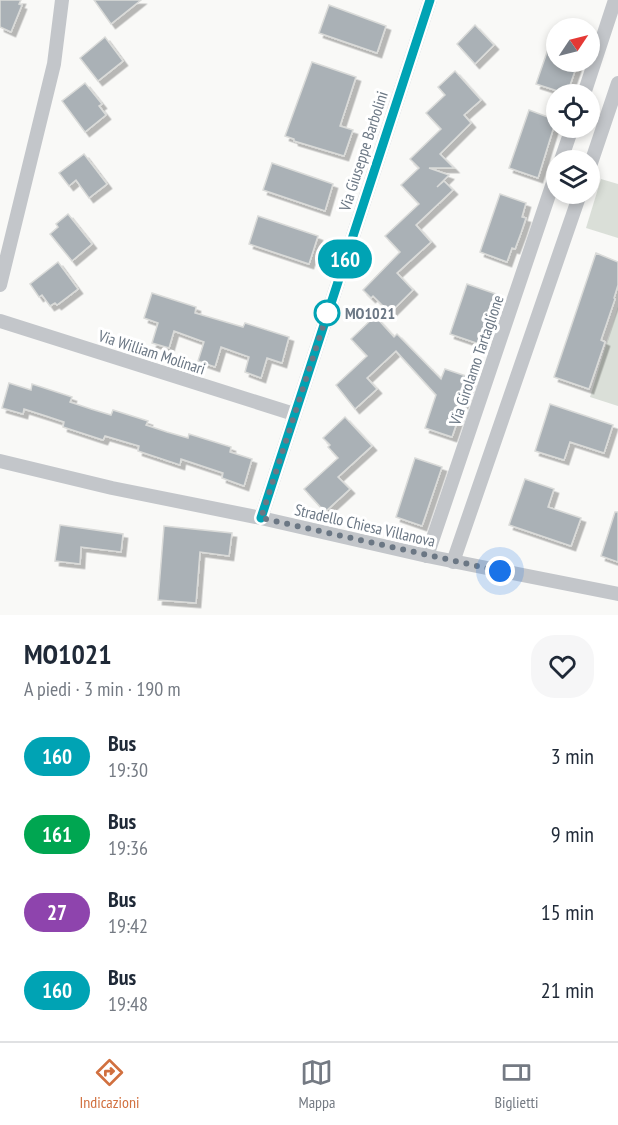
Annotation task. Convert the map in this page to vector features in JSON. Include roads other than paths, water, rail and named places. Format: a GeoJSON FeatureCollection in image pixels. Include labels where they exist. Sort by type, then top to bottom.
{"type":"FeatureCollection","features":[{"type":"Feature","properties":{"kind":"street"},"geometry":{"type":"LineString","coordinates":[[0,285],[54,64],[62,0]]}},
{"type":"Feature","properties":{"kind":"street","name":"Via Giuseppe Barbolini"},"geometry":{"type":"LineString","coordinates":[[261,518],[430,0]]}},
{"type":"Feature","properties":{"kind":"street"},"geometry":{"type":"LineString","coordinates":[[587,84],[615,0]]}},
{"type":"Feature","properties":{"kind":"street"},"geometry":{"type":"LineString","coordinates":[[595,150],[618,83]]}},
{"type":"Feature","properties":{"kind":"street","name":"Via Girolamo Tartaglione"},"geometry":{"type":"LineString","coordinates":[[427,556],[546,204]]}},
{"type":"Feature","properties":{"kind":"street"},"geometry":{"type":"LineString","coordinates":[[453,562],[577,204]]}},
{"type":"Feature","properties":{"kind":"street","name":"Via William Molinari"},"geometry":{"type":"LineString","coordinates":[[0,321],[294,414]]}},
{"type":"Feature","properties":{"kind":"street","name":"Stradello Chiesa Villanova"},"geometry":{"type":"LineString","coordinates":[[0,461],[112,488],[261,518],[453,562],[618,594]]}},
{"type":"Feature","properties":{"kind":"place","name":"MO1021"},"geometry":{"type":"Point","coordinates":[327,313]}}]}
